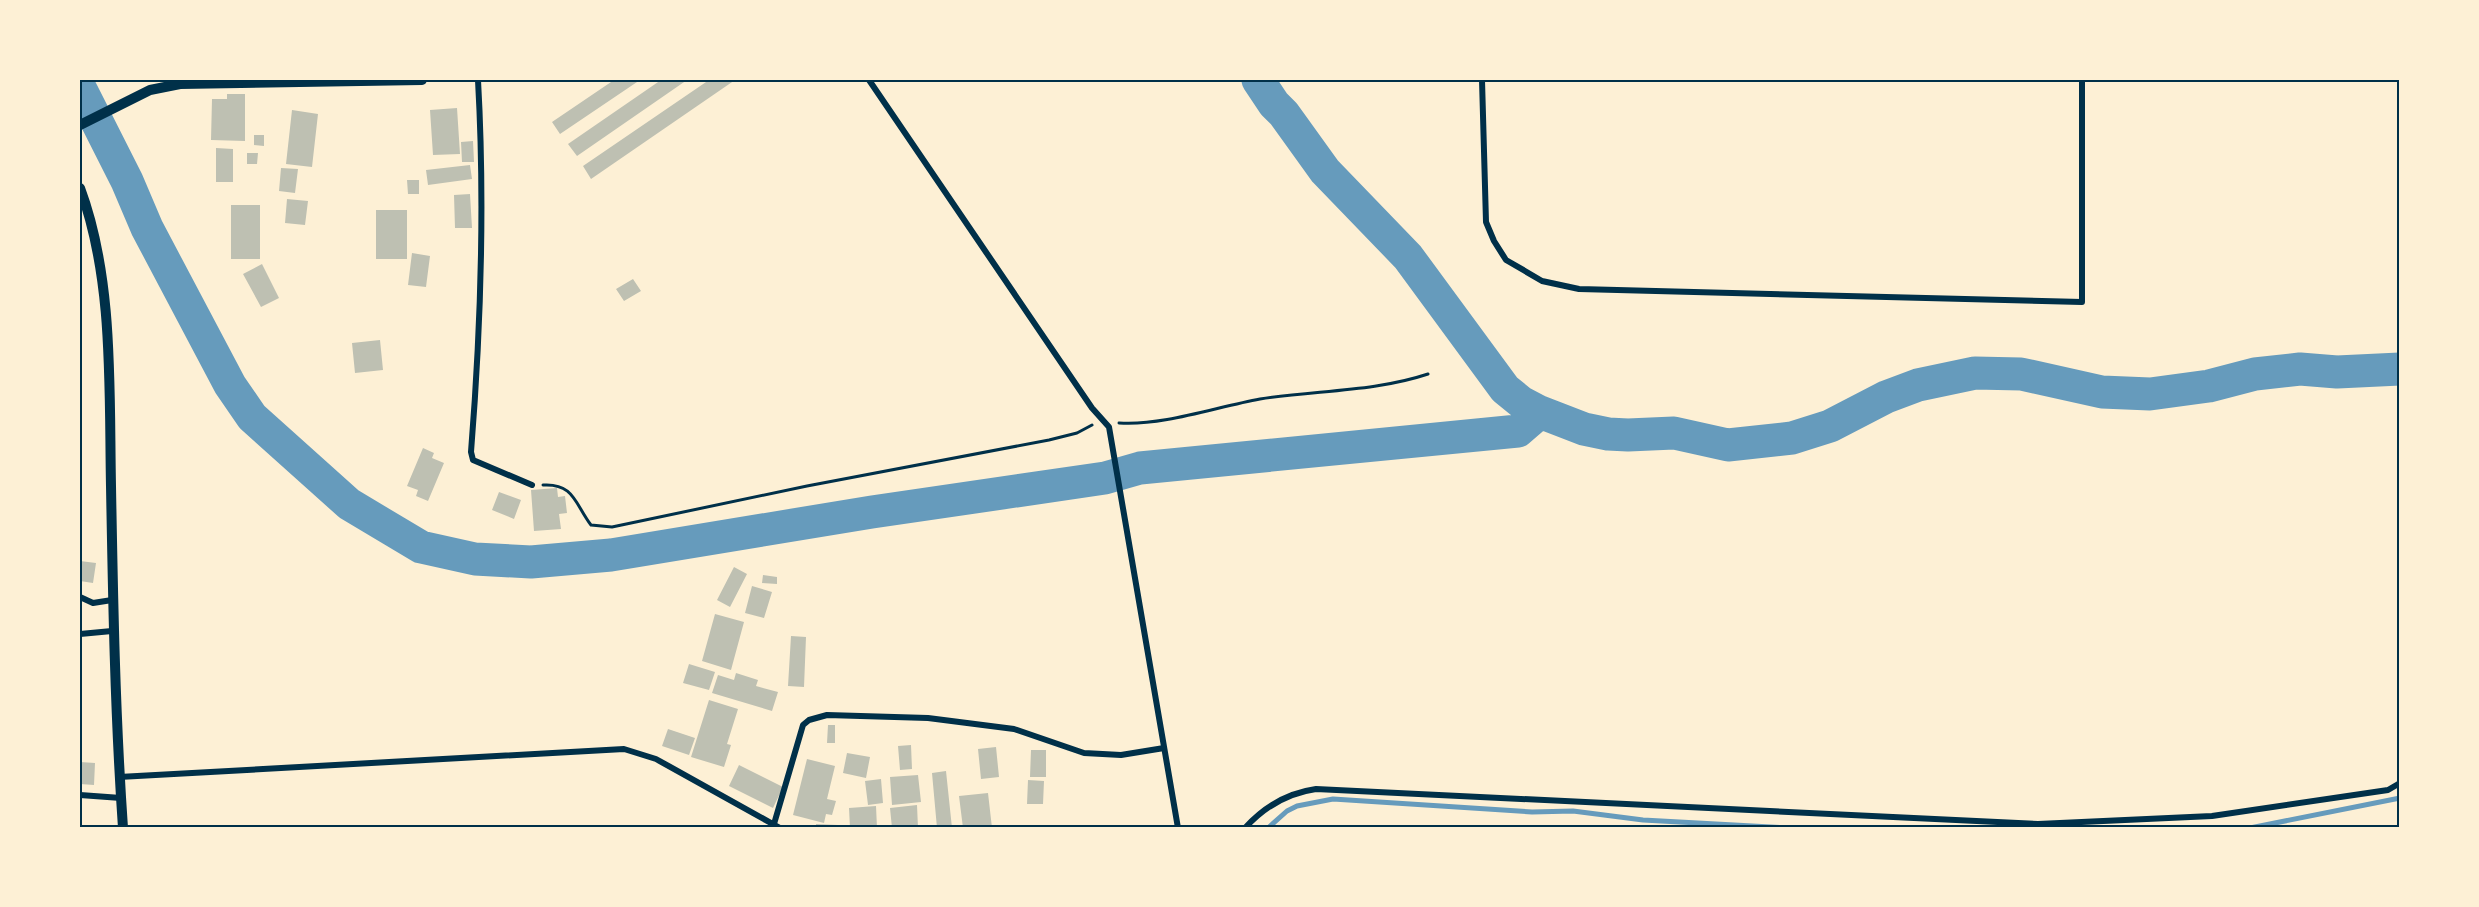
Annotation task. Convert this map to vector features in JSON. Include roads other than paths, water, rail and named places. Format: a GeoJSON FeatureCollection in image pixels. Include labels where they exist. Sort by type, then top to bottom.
{"type":"FeatureCollection","features":[{"type":"Feature","properties":{"kind":"street"},"geometry":{"type":"LineString","coordinates":[[80,125],[164,83],[422,80]]}},
{"type":"Feature","properties":{"kind":"street"},"geometry":{"type":"LineString","coordinates":[[478,80],[483,167],[482,277],[479,359],[471,452],[473,460],[505,476],[532,485]]}},
{"type":"Feature","properties":{"kind":"street"},"geometry":{"type":"LineString","coordinates":[[869,80],[1092,408],[1106,424],[1178,828]]}},
{"type":"Feature","properties":{"kind":"street"},"geometry":{"type":"LineString","coordinates":[[1482,80],[1486,222],[1506,260],[1542,281],[1579,289],[2082,302],[2082,80]]}},
{"type":"Feature","properties":{"kind":"street"},"geometry":{"type":"LineString","coordinates":[[80,188],[93,228],[103,288],[110,411],[112,631],[123,828]]}},
{"type":"Feature","properties":{"kind":"street"},"geometry":{"type":"LineString","coordinates":[[80,597],[93,603],[112,600]]}},
{"type":"Feature","properties":{"kind":"street"},"geometry":{"type":"LineString","coordinates":[[80,634],[112,631]]}},
{"type":"Feature","properties":{"kind":"street"},"geometry":{"type":"LineString","coordinates":[[119,777],[624,749],[656,759],[777,826],[803,725],[809,720],[826,715],[928,718],[976,723],[1014,729],[1084,753],[1121,755],[1164,748]]}},
{"type":"Feature","properties":{"kind":"street"},"geometry":{"type":"LineString","coordinates":[[1245,828],[1279,799],[1301,791],[1316,789],[2038,826],[2212,816],[2388,790],[2400,783]]}},
{"type":"Feature","properties":{"kind":"street"},"geometry":{"type":"LineString","coordinates":[[80,795],[121,798]]}},
{"type":"Feature","properties":{"kind":"waterway"},"geometry":{"type":"LineString","coordinates":[[1258,80],[1325,171],[1408,257],[1505,389],[1521,402],[1540,412],[1584,429],[1628,435],[1674,433],[1728,445],[1792,438],[1830,426],[1886,397],[1918,385],[1975,373],[2021,374],[2102,392],[2150,394],[2209,386],[2255,374],[2300,369],[2337,372],[2400,369]]}},
{"type":"Feature","properties":{"kind":"waterway"},"geometry":{"type":"LineString","coordinates":[[80,88],[127,181],[147,228],[230,385],[252,417],[349,504],[421,547],[475,559],[531,562],[611,555],[872,512],[1105,478],[1140,468],[1518,431],[1540,412]]}},
{"type":"Feature","properties":{"kind":"waterway"},"geometry":{"type":"LineString","coordinates":[[2250,828],[2400,798]]}},
{"type":"Feature","properties":{"kind":"waterway"},"geometry":{"type":"LineString","coordinates":[[1268,828],[1287,811],[1297,806],[1333,799],[1532,812],[1573,811],[1643,820],[1788,828]]}}]}
